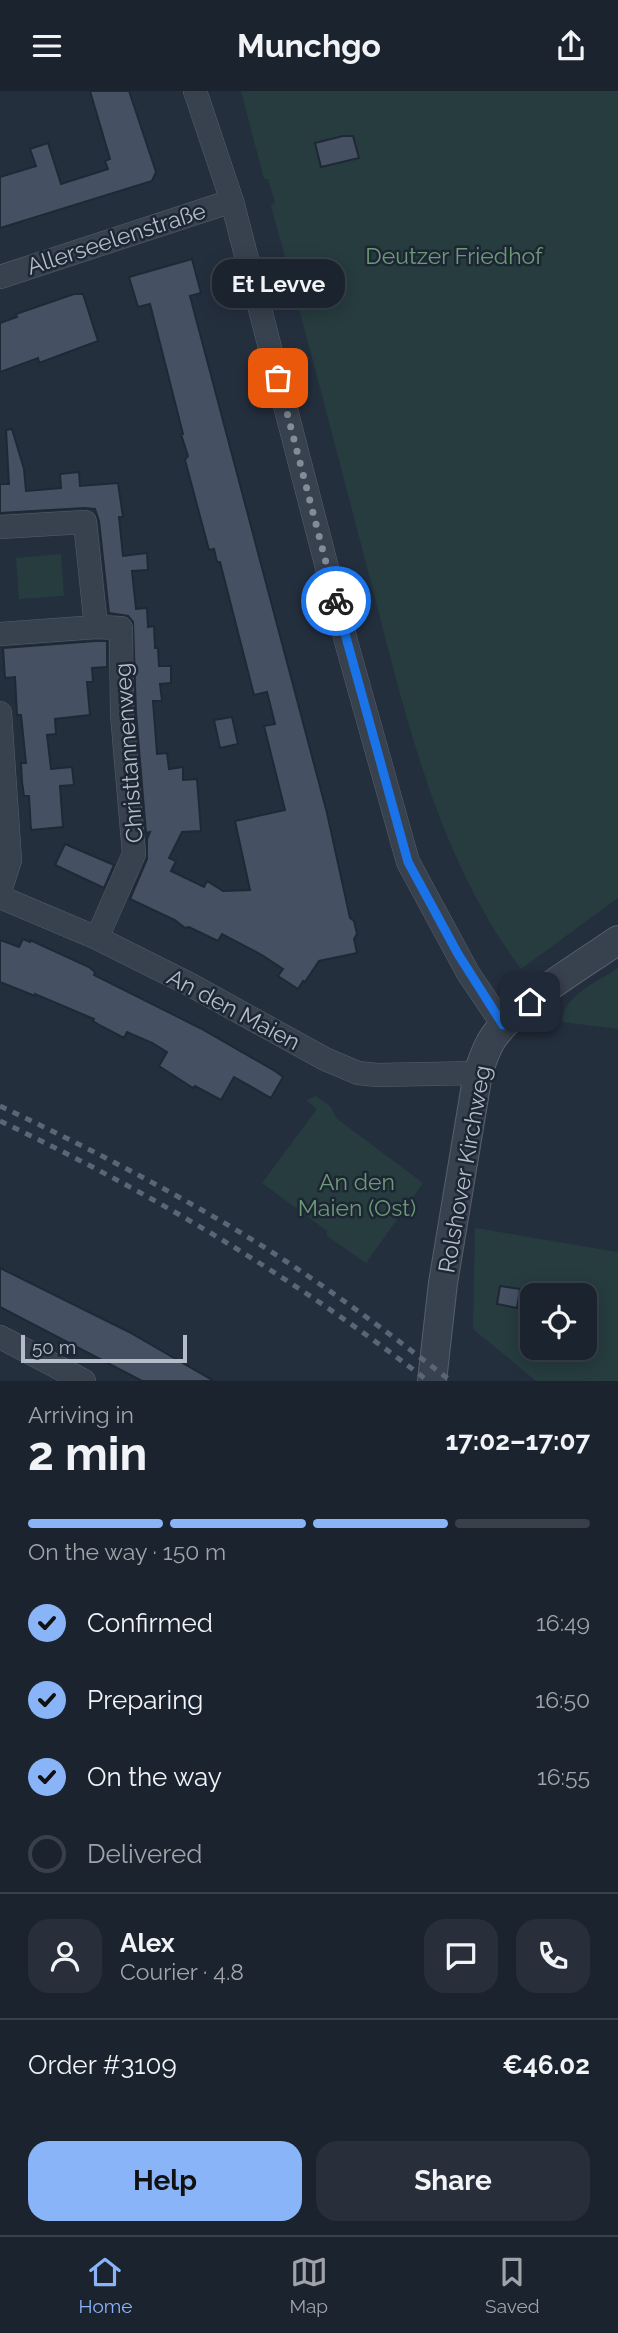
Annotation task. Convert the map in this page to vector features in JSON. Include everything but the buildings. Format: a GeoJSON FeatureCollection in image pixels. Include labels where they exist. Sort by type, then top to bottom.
{"type":"FeatureCollection","features":[{"type":"Feature","properties":{"kind":"street"},"geometry":{"type":"LineString","coordinates":[[195,91],[232,201],[341,619],[408,862],[456,951],[503,1025]]}},
{"type":"Feature","properties":{"kind":"street","name":"Allerseelenstraße"},"geometry":{"type":"LineString","coordinates":[[0,277],[232,201]]}},
{"type":"Feature","properties":{"kind":"street"},"geometry":{"type":"LineString","coordinates":[[0,527],[85,522],[96,627]]}},
{"type":"Feature","properties":{"kind":"street","name":"Christtannenweg"},"geometry":{"type":"LineString","coordinates":[[0,634],[96,627],[121,628],[122,714],[134,854],[97,938]]}},
{"type":"Feature","properties":{"kind":"street"},"geometry":{"type":"LineString","coordinates":[[0,713],[10,860],[0,891]]}},
{"type":"Feature","properties":{"kind":"street","name":"An den Maien"},"geometry":{"type":"LineString","coordinates":[[0,897],[97,938],[189,984],[325,1059],[358,1073],[478,1073]]}},
{"type":"Feature","properties":{"kind":"street","name":"Rolshover Kirchweg"},"geometry":{"type":"LineString","coordinates":[[432,1381],[443,1283],[478,1073],[491,1041],[503,1025],[524,1006],[618,940]]}},
{"type":"Feature","properties":{"kind":"street"},"geometry":{"type":"LineString","coordinates":[[0,1337],[84,1381]]}},
{"type":"Feature","properties":{"kind":"green space","name":"Deutzer Friedhof"},"geometry":{"type":"Polygon","coordinates":[[[241,91],[618,91],[618,898],[521,969],[491,924],[466,878],[426,780],[396,678],[271,206],[275,202],[268,179],[264,179],[241,91]]]}},
{"type":"Feature","properties":{"kind":"green space"},"geometry":{"type":"Polygon","coordinates":[[[61,554],[64,596],[19,599],[16,558],[61,554]]]}},
{"type":"Feature","properties":{"kind":"green space"},"geometry":{"type":"Polygon","coordinates":[[[618,968],[618,1029],[562,1022],[568,1004],[575,997],[618,968]]]}},
{"type":"Feature","properties":{"kind":"green space","name":"An den Maien (Ost)"},"geometry":{"type":"Polygon","coordinates":[[[316,1096],[331,1107],[336,1118],[423,1183],[366,1263],[327,1236],[327,1231],[262,1183],[317,1109],[306,1100],[316,1096]]]}},
{"type":"Feature","properties":{"kind":"green space"},"geometry":{"type":"Polygon","coordinates":[[[475,1228],[618,1252],[618,1381],[536,1381],[473,1329],[475,1228]]]}},
{"type":"Feature","properties":{"kind":"railway"},"geometry":{"type":"LineString","coordinates":[[0,1106],[176,1195],[233,1228],[328,1290],[451,1381]]}},
{"type":"Feature","properties":{"kind":"railway"},"geometry":{"type":"LineString","coordinates":[[0,1121],[112,1178],[221,1239],[326,1307],[428,1381]]}},
{"type":"Feature","properties":{"kind":"way so far"},"geometry":{"type":"LineString","coordinates":[[278,378],[336,601]]}},
{"type":"Feature","properties":{"kind":"place","name":"Et Levve"},"geometry":{"type":"Point","coordinates":[278,378]}},
{"type":"Feature","properties":{"kind":"route"},"geometry":{"type":"LineString","coordinates":[[336,601],[408,862],[437,918],[503,1025],[530,1002]]}}]}
